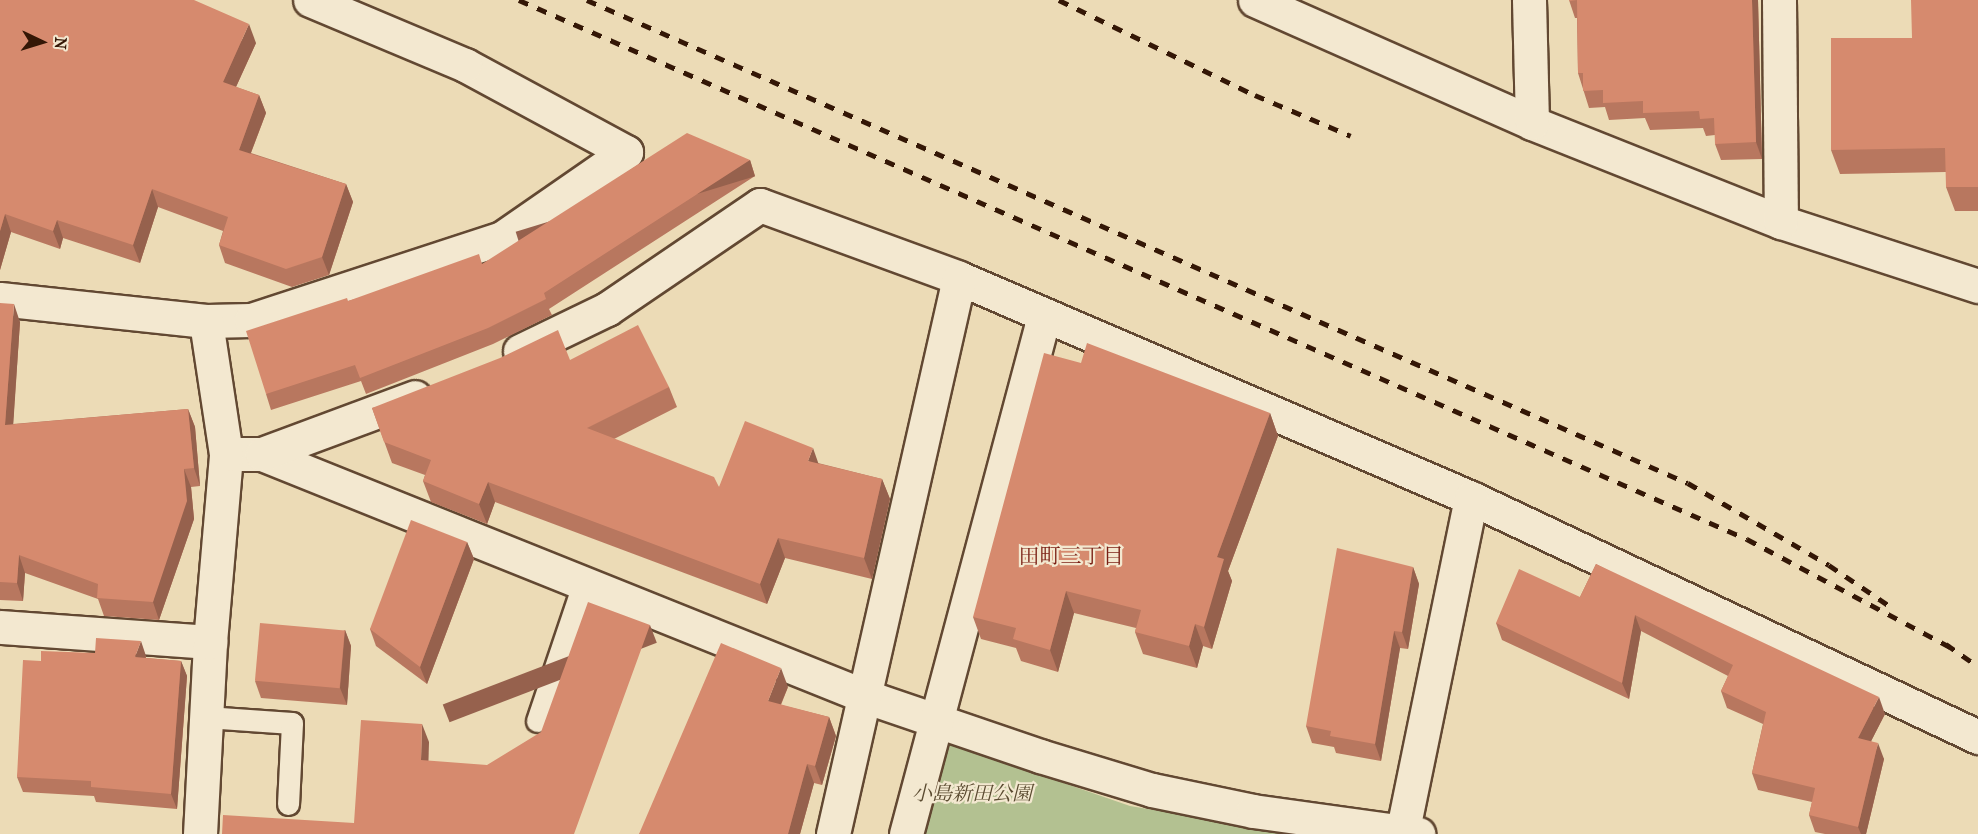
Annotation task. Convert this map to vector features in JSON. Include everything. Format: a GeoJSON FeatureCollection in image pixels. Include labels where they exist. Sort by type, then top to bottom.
{"type":"FeatureCollection","features":[{"type":"Feature","properties":{"kind":"street"},"geometry":{"type":"LineString","coordinates":[[0,299],[206,321],[251,320],[502,238],[626,152],[465,65],[310,0]]}},
{"type":"Feature","properties":{"kind":"street"},"geometry":{"type":"LineString","coordinates":[[1255,0],[1532,123],[1781,222],[1978,286]]}},
{"type":"Feature","properties":{"kind":"street"},"geometry":{"type":"LineString","coordinates":[[1529,0],[1532,123]]}},
{"type":"Feature","properties":{"kind":"street"},"geometry":{"type":"LineString","coordinates":[[1779,0],[1781,222]]}},
{"type":"Feature","properties":{"kind":"street"},"geometry":{"type":"LineString","coordinates":[[490,365],[607,309],[760,206],[960,278],[1471,498],[1978,736]]}},
{"type":"Feature","properties":{"kind":"street"},"geometry":{"type":"LineString","coordinates":[[833,834],[867,697],[960,278]]}},
{"type":"Feature","properties":{"kind":"street"},"geometry":{"type":"LineString","coordinates":[[906,834],[1044,316]]}},
{"type":"Feature","properties":{"kind":"street"},"geometry":{"type":"LineString","coordinates":[[200,834],[210,642],[226,454],[206,321]]}},
{"type":"Feature","properties":{"kind":"street"},"geometry":{"type":"LineString","coordinates":[[226,454],[262,454],[446,384]]}},
{"type":"Feature","properties":{"kind":"street"},"geometry":{"type":"LineString","coordinates":[[262,454],[867,697],[936,721],[1152,790],[1253,812],[1407,833],[1471,498]]}},
{"type":"Feature","properties":{"kind":"street"},"geometry":{"type":"LineString","coordinates":[[0,627],[210,642]]}},
{"type":"Feature","properties":{"kind":"lane"},"geometry":{"type":"LineString","coordinates":[[537,721],[583,584]]}},
{"type":"Feature","properties":{"kind":"lane"},"geometry":{"type":"LineString","coordinates":[[206,717],[292,723],[288,804]]}},
{"type":"Feature","properties":{"kind":"green space","name":"小島新田公園"},"geometry":{"type":"Polygon","coordinates":[[[942,741],[1130,806],[1299,834],[918,834],[942,741]]]}},
{"type":"Feature","properties":{"kind":"building"},"geometry":{"type":"Polygon","coordinates":[[[0,0],[194,0],[249,24],[223,82],[259,95],[239,150],[346,184],[322,257],[286,269],[219,245],[228,217],[152,189],[133,245],[57,220],[53,231],[5,214],[0,231],[0,0]]]}},
{"type":"Feature","properties":{"kind":"building"},"geometry":{"type":"Polygon","coordinates":[[[1577,0],[1752,0],[1756,142],[1715,144],[1714,118],[1700,119],[1699,111],[1643,113],[1643,101],[1603,103],[1603,90],[1583,91],[1583,73],[1578,73],[1577,0]]]}},
{"type":"Feature","properties":{"kind":"building"},"geometry":{"type":"Polygon","coordinates":[[[1911,0],[1978,0],[1978,187],[1946,187],[1945,148],[1831,150],[1831,38],[1912,38],[1911,0]]]}},
{"type":"Feature","properties":{"kind":"building"},"geometry":{"type":"Polygon","coordinates":[[[687,133],[750,160],[544,293],[546,299],[488,328],[360,378],[355,365],[266,394],[246,331],[347,298],[348,301],[479,254],[482,264],[687,133]]]}},
{"type":"Feature","properties":{"kind":"building"},"geometry":{"type":"Polygon","coordinates":[[[0,303],[14,304],[5,425],[188,409],[194,468],[184,469],[187,501],[153,602],[97,598],[98,584],[19,555],[17,583],[0,582],[0,303]]]}},
{"type":"Feature","properties":{"kind":"building"},"geometry":{"type":"Polygon","coordinates":[[[638,325],[669,387],[587,428],[714,477],[719,487],[745,421],[813,448],[808,461],[882,479],[864,558],[778,538],[760,584],[488,482],[479,504],[423,481],[431,460],[384,442],[372,408],[500,358],[558,330],[570,360],[638,325]]]}},
{"type":"Feature","properties":{"kind":"building"},"geometry":{"type":"Polygon","coordinates":[[[1087,343],[1270,413],[1217,557],[1224,559],[1204,627],[1195,624],[1189,646],[1135,632],[1141,610],[1066,591],[1050,650],[1013,639],[1016,628],[973,617],[1044,353],[1081,363],[1087,343]]]}},
{"type":"Feature","properties":{"kind":"building"},"geometry":{"type":"Polygon","coordinates":[[[411,520],[467,542],[420,667],[370,629],[411,520]]]}},
{"type":"Feature","properties":{"kind":"building"},"geometry":{"type":"Polygon","coordinates":[[[1337,548],[1413,567],[1402,632],[1394,631],[1375,744],[1330,736],[1331,731],[1306,726],[1337,548]]]}},
{"type":"Feature","properties":{"kind":"building"},"geometry":{"type":"Polygon","coordinates":[[[1596,564],[1879,697],[1858,738],[1878,743],[1858,827],[1809,815],[1815,788],[1752,773],[1766,712],[1721,691],[1733,665],[1635,615],[1622,683],[1496,623],[1519,569],[1580,597],[1596,564]]]}},
{"type":"Feature","properties":{"kind":"building"},"geometry":{"type":"Polygon","coordinates":[[[588,602],[650,625],[574,834],[222,834],[223,815],[354,823],[361,720],[422,724],[421,760],[487,765],[541,732],[588,602]]]}},
{"type":"Feature","properties":{"kind":"building"},"geometry":{"type":"Polygon","coordinates":[[[260,623],[345,630],[340,688],[255,681],[260,623]]]}},
{"type":"Feature","properties":{"kind":"building"},"geometry":{"type":"Polygon","coordinates":[[[96,638],[141,641],[135,657],[181,661],[171,794],[91,787],[91,781],[17,777],[23,660],[41,661],[41,651],[95,653],[96,638]]]}},
{"type":"Feature","properties":{"kind":"building"},"geometry":{"type":"Polygon","coordinates":[[[721,643],[781,668],[768,701],[829,717],[815,766],[807,764],[788,834],[639,834],[721,643]]]}},
{"type":"Feature","properties":{"kind":"railway"},"geometry":{"type":"LineString","coordinates":[[519,0],[1747,539],[1952,648]]}},
{"type":"Feature","properties":{"kind":"railway"},"geometry":{"type":"LineString","coordinates":[[587,0],[1688,483],[1829,565],[1894,609]]}},
{"type":"Feature","properties":{"kind":"railway"},"geometry":{"type":"LineString","coordinates":[[1059,0],[1255,95],[1351,136]]}},
{"type":"Feature","properties":{"kind":"railway"},"geometry":{"type":"LineString","coordinates":[[1946,644],[1978,666]]}},
{"type":"Feature","properties":{"kind":"district","name":"田町三丁目"},"geometry":{"type":"Point","coordinates":[1071,556]}}]}
